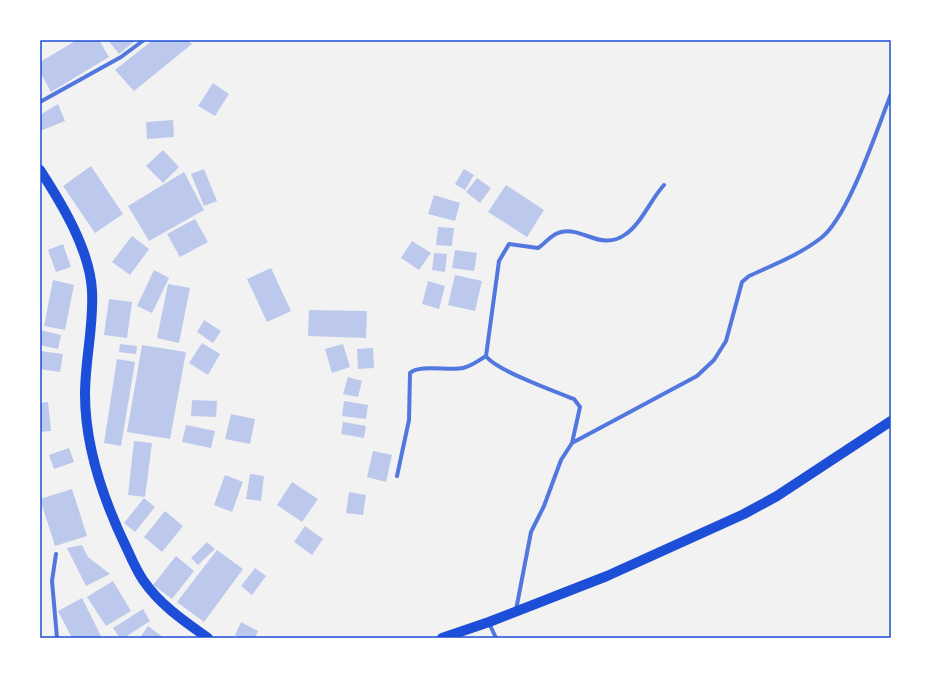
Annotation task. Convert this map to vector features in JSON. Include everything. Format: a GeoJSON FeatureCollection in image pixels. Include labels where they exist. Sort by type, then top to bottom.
{"type":"FeatureCollection","features":[{"type":"Feature","properties":{"kind":"main road"},"geometry":{"type":"LineString","coordinates":[[40,170],[51,187],[76,234],[89,275],[92,291],[85,394],[86,419],[98,478],[118,531],[142,580],[169,610],[208,638]]}},
{"type":"Feature","properties":{"kind":"main road"},"geometry":{"type":"LineString","coordinates":[[442,638],[489,622],[614,573],[744,514],[777,496],[891,421]]}},
{"type":"Feature","properties":{"kind":"street"},"geometry":{"type":"LineString","coordinates":[[40,102],[121,57],[144,40]]}},
{"type":"Feature","properties":{"kind":"street"},"geometry":{"type":"LineString","coordinates":[[572,443],[697,376],[714,360],[726,341],[742,282],[748,276],[800,252],[822,237],[836,220],[850,194],[891,94]]}},
{"type":"Feature","properties":{"kind":"street"},"geometry":{"type":"LineString","coordinates":[[486,356],[499,261],[507,246],[513,244],[538,248],[556,233],[562,232],[571,232],[600,241],[618,238],[633,228],[652,199],[664,185]]}},
{"type":"Feature","properties":{"kind":"street"},"geometry":{"type":"LineString","coordinates":[[486,356],[492,362],[531,382],[574,399],[578,402],[580,407],[572,443],[561,460],[544,506],[531,532],[515,612]]}},
{"type":"Feature","properties":{"kind":"street"},"geometry":{"type":"LineString","coordinates":[[397,476],[409,420],[410,373],[414,370],[425,368],[444,370],[463,368],[486,356]]}},
{"type":"Feature","properties":{"kind":"street"},"geometry":{"type":"LineString","coordinates":[[56,554],[52,581],[53,610],[57,638]]}},
{"type":"Feature","properties":{"kind":"street"},"geometry":{"type":"LineString","coordinates":[[489,622],[496,638]]}},
{"type":"Feature","properties":{"kind":"building"},"geometry":{"type":"Polygon","coordinates":[[[77,40],[99,40],[109,57],[51,92],[40,72],[40,62],[77,40]]]}},
{"type":"Feature","properties":{"kind":"building"},"geometry":{"type":"Polygon","coordinates":[[[108,40],[136,40],[119,54],[108,40]]]}},
{"type":"Feature","properties":{"kind":"building"},"geometry":{"type":"Polygon","coordinates":[[[153,40],[187,40],[192,44],[134,91],[115,70],[153,40]]]}},
{"type":"Feature","properties":{"kind":"building"},"geometry":{"type":"Polygon","coordinates":[[[213,83],[229,94],[215,116],[198,106],[213,83]]]}},
{"type":"Feature","properties":{"kind":"building"},"geometry":{"type":"Polygon","coordinates":[[[58,104],[65,121],[40,131],[40,115],[58,104]]]}},
{"type":"Feature","properties":{"kind":"building"},"geometry":{"type":"Polygon","coordinates":[[[173,120],[174,137],[147,139],[146,122],[173,120]]]}},
{"type":"Feature","properties":{"kind":"building"},"geometry":{"type":"Polygon","coordinates":[[[163,150],[179,167],[163,183],[146,166],[163,150]]]}},
{"type":"Feature","properties":{"kind":"building"},"geometry":{"type":"Polygon","coordinates":[[[91,166],[123,214],[95,233],[63,186],[91,166]]]}},
{"type":"Feature","properties":{"kind":"building"},"geometry":{"type":"Polygon","coordinates":[[[204,169],[217,201],[204,206],[191,174],[204,169]]]}},
{"type":"Feature","properties":{"kind":"building"},"geometry":{"type":"Polygon","coordinates":[[[464,169],[474,175],[465,190],[455,184],[464,169]]]}},
{"type":"Feature","properties":{"kind":"building"},"geometry":{"type":"Polygon","coordinates":[[[184,172],[204,210],[149,241],[128,206],[184,172]]]}},
{"type":"Feature","properties":{"kind":"building"},"geometry":{"type":"Polygon","coordinates":[[[477,178],[491,188],[480,203],[466,192],[477,178]]]}},
{"type":"Feature","properties":{"kind":"building"},"geometry":{"type":"Polygon","coordinates":[[[506,185],[544,210],[527,237],[488,212],[506,185]]]}},
{"type":"Feature","properties":{"kind":"building"},"geometry":{"type":"Polygon","coordinates":[[[434,195],[460,203],[455,221],[428,214],[434,195]]]}},
{"type":"Feature","properties":{"kind":"building"},"geometry":{"type":"Polygon","coordinates":[[[195,219],[208,242],[180,257],[167,234],[195,219]]]}},
{"type":"Feature","properties":{"kind":"building"},"geometry":{"type":"Polygon","coordinates":[[[438,227],[454,228],[452,246],[436,245],[438,227]]]}},
{"type":"Feature","properties":{"kind":"building"},"geometry":{"type":"Polygon","coordinates":[[[132,236],[149,249],[130,275],[112,262],[132,236]]]}},
{"type":"Feature","properties":{"kind":"building"},"geometry":{"type":"Polygon","coordinates":[[[412,241],[431,253],[419,270],[401,258],[412,241]]]}},
{"type":"Feature","properties":{"kind":"building"},"geometry":{"type":"Polygon","coordinates":[[[63,244],[71,267],[56,272],[48,250],[63,244]]]}},
{"type":"Feature","properties":{"kind":"building"},"geometry":{"type":"Polygon","coordinates":[[[455,250],[477,253],[474,271],[452,268],[455,250]]]}},
{"type":"Feature","properties":{"kind":"building"},"geometry":{"type":"Polygon","coordinates":[[[434,253],[447,254],[445,272],[432,270],[434,253]]]}},
{"type":"Feature","properties":{"kind":"building"},"geometry":{"type":"Polygon","coordinates":[[[271,268],[291,311],[267,322],[247,279],[271,268]]]}},
{"type":"Feature","properties":{"kind":"building"},"geometry":{"type":"Polygon","coordinates":[[[154,270],[169,278],[152,313],[137,306],[154,270]]]}},
{"type":"Feature","properties":{"kind":"building"},"geometry":{"type":"Polygon","coordinates":[[[455,275],[482,281],[475,311],[448,305],[455,275]]]}},
{"type":"Feature","properties":{"kind":"building"},"geometry":{"type":"Polygon","coordinates":[[[53,280],[74,285],[65,330],[44,326],[53,280]]]}},
{"type":"Feature","properties":{"kind":"building"},"geometry":{"type":"Polygon","coordinates":[[[428,281],[445,286],[439,309],[422,304],[428,281]]]}},
{"type":"Feature","properties":{"kind":"building"},"geometry":{"type":"Polygon","coordinates":[[[168,284],[190,288],[179,343],[157,338],[168,284]]]}},
{"type":"Feature","properties":{"kind":"building"},"geometry":{"type":"Polygon","coordinates":[[[109,299],[132,302],[127,338],[104,335],[109,299]]]}},
{"type":"Feature","properties":{"kind":"building"},"geometry":{"type":"Polygon","coordinates":[[[309,310],[367,311],[366,338],[308,336],[309,310]]]}},
{"type":"Feature","properties":{"kind":"building"},"geometry":{"type":"Polygon","coordinates":[[[204,320],[221,331],[213,343],[197,332],[204,320]]]}},
{"type":"Feature","properties":{"kind":"building"},"geometry":{"type":"Polygon","coordinates":[[[40,330],[61,335],[58,349],[40,345],[40,330]]]}},
{"type":"Feature","properties":{"kind":"building"},"geometry":{"type":"Polygon","coordinates":[[[202,343],[220,354],[208,375],[189,363],[202,343]]]}},
{"type":"Feature","properties":{"kind":"building"},"geometry":{"type":"Polygon","coordinates":[[[120,344],[137,346],[136,354],[119,352],[120,344]]]}},
{"type":"Feature","properties":{"kind":"building"},"geometry":{"type":"Polygon","coordinates":[[[343,344],[350,367],[332,373],[325,349],[343,344]]]}},
{"type":"Feature","properties":{"kind":"building"},"geometry":{"type":"Polygon","coordinates":[[[142,345],[186,352],[170,439],[127,432],[142,345]]]}},
{"type":"Feature","properties":{"kind":"building"},"geometry":{"type":"Polygon","coordinates":[[[373,348],[374,368],[358,369],[357,349],[373,348]]]}},
{"type":"Feature","properties":{"kind":"building"},"geometry":{"type":"Polygon","coordinates":[[[40,351],[63,354],[60,372],[40,369],[40,351]]]}},
{"type":"Feature","properties":{"kind":"building"},"geometry":{"type":"Polygon","coordinates":[[[117,359],[135,362],[121,446],[104,443],[117,359]]]}},
{"type":"Feature","properties":{"kind":"building"},"geometry":{"type":"Polygon","coordinates":[[[348,377],[362,381],[358,397],[343,394],[348,377]]]}},
{"type":"Feature","properties":{"kind":"building"},"geometry":{"type":"Polygon","coordinates":[[[192,400],[217,401],[216,417],[191,416],[192,400]]]}},
{"type":"Feature","properties":{"kind":"building"},"geometry":{"type":"Polygon","coordinates":[[[344,401],[368,405],[366,419],[342,416],[344,401]]]}},
{"type":"Feature","properties":{"kind":"building"},"geometry":{"type":"Polygon","coordinates":[[[48,402],[51,431],[40,432],[40,403],[48,402]]]}},
{"type":"Feature","properties":{"kind":"building"},"geometry":{"type":"Polygon","coordinates":[[[231,414],[255,419],[250,444],[225,439],[231,414]]]}},
{"type":"Feature","properties":{"kind":"building"},"geometry":{"type":"Polygon","coordinates":[[[343,422],[366,426],[364,438],[341,434],[343,422]]]}},
{"type":"Feature","properties":{"kind":"building"},"geometry":{"type":"Polygon","coordinates":[[[186,425],[215,431],[211,448],[182,442],[186,425]]]}},
{"type":"Feature","properties":{"kind":"building"},"geometry":{"type":"Polygon","coordinates":[[[134,441],[152,443],[145,497],[128,495],[134,441]]]}},
{"type":"Feature","properties":{"kind":"building"},"geometry":{"type":"Polygon","coordinates":[[[69,448],[74,462],[54,469],[49,455],[69,448]]]}},
{"type":"Feature","properties":{"kind":"building"},"geometry":{"type":"Polygon","coordinates":[[[373,451],[392,455],[386,482],[367,477],[373,451]]]}},
{"type":"Feature","properties":{"kind":"building"},"geometry":{"type":"Polygon","coordinates":[[[250,474],[264,476],[261,501],[246,499],[250,474]]]}},
{"type":"Feature","properties":{"kind":"building"},"geometry":{"type":"Polygon","coordinates":[[[225,475],[243,482],[232,512],[214,505],[225,475]]]}},
{"type":"Feature","properties":{"kind":"building"},"geometry":{"type":"Polygon","coordinates":[[[292,482],[318,499],[302,522],[277,505],[292,482]]]}},
{"type":"Feature","properties":{"kind":"building"},"geometry":{"type":"Polygon","coordinates":[[[72,489],[87,536],[55,546],[40,499],[72,489]]]}},
{"type":"Feature","properties":{"kind":"building"},"geometry":{"type":"Polygon","coordinates":[[[349,492],[366,495],[363,515],[346,513],[349,492]]]}},
{"type":"Feature","properties":{"kind":"building"},"geometry":{"type":"Polygon","coordinates":[[[144,498],[155,507],[135,532],[124,523],[144,498]]]}},
{"type":"Feature","properties":{"kind":"building"},"geometry":{"type":"Polygon","coordinates":[[[165,511],[183,526],[162,552],[144,537],[165,511]]]}},
{"type":"Feature","properties":{"kind":"building"},"geometry":{"type":"Polygon","coordinates":[[[305,526],[323,539],[312,555],[294,542],[305,526]]]}},
{"type":"Feature","properties":{"kind":"building"},"geometry":{"type":"Polygon","coordinates":[[[207,542],[215,549],[198,565],[191,558],[207,542]]]}},
{"type":"Feature","properties":{"kind":"building"},"geometry":{"type":"Polygon","coordinates":[[[82,545],[88,557],[110,574],[86,586],[67,548],[82,545]]]}},
{"type":"Feature","properties":{"kind":"building"},"geometry":{"type":"Polygon","coordinates":[[[217,550],[243,569],[204,622],[177,602],[217,550]]]}},
{"type":"Feature","properties":{"kind":"building"},"geometry":{"type":"Polygon","coordinates":[[[176,556],[194,571],[172,599],[153,585],[176,556]]]}},
{"type":"Feature","properties":{"kind":"building"},"geometry":{"type":"Polygon","coordinates":[[[255,568],[266,576],[252,595],[241,586],[255,568]]]}},
{"type":"Feature","properties":{"kind":"building"},"geometry":{"type":"Polygon","coordinates":[[[113,581],[131,611],[106,626],[87,597],[113,581]]]}},
{"type":"Feature","properties":{"kind":"building"},"geometry":{"type":"Polygon","coordinates":[[[82,598],[102,638],[72,638],[58,611],[82,598]]]}},
{"type":"Feature","properties":{"kind":"building"},"geometry":{"type":"Polygon","coordinates":[[[143,609],[150,621],[124,638],[120,638],[113,628],[143,609]]]}},
{"type":"Feature","properties":{"kind":"building"},"geometry":{"type":"Polygon","coordinates":[[[241,622],[258,631],[255,638],[240,638],[235,635],[241,622]]]}},
{"type":"Feature","properties":{"kind":"building"},"geometry":{"type":"Polygon","coordinates":[[[148,626],[164,638],[140,638],[148,626]]]}}]}
